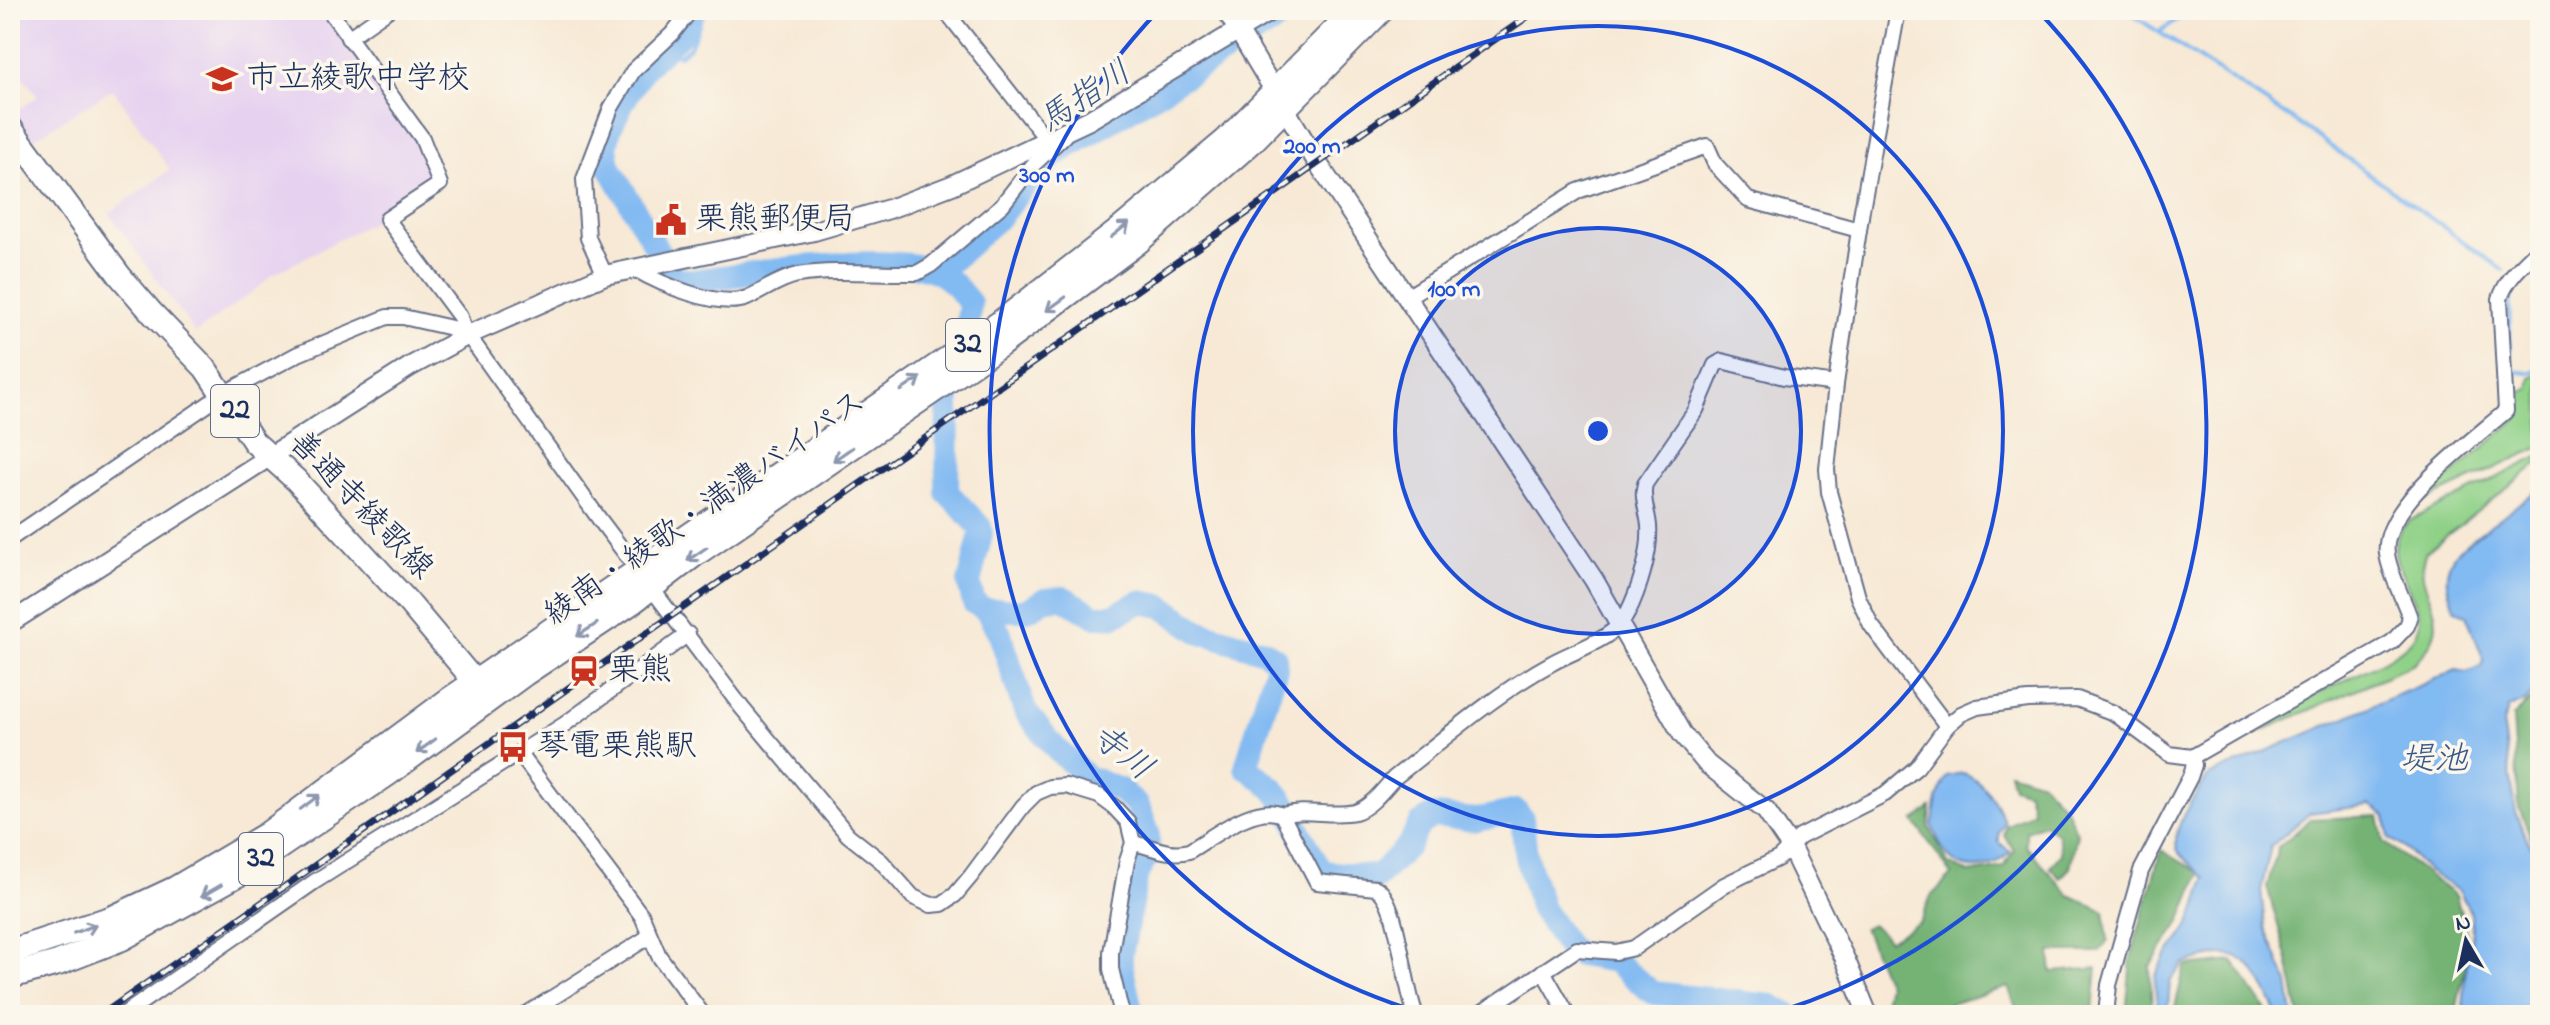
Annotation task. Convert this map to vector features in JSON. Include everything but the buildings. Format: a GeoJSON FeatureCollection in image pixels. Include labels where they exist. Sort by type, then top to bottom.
{"type":"FeatureCollection","features":[{"type":"Feature","properties":{"kind":"highway","name":"綾南・綾歌・満濃バイパス"},"geometry":{"type":"LineString","coordinates":[[10,952],[113,918],[175,889],[230,858],[1066,297],[1159,223],[1251,142],[1280,100],[1355,10]]}},
{"type":"Feature","properties":{"kind":"highway","name":"綾南・綾歌・満濃バイパス"},"geometry":{"type":"LineString","coordinates":[[1280,100],[1381,10]]}},
{"type":"Feature","properties":{"kind":"highway","name":"綾南・綾歌・満濃バイパス"},"geometry":{"type":"LineString","coordinates":[[10,976],[90,952],[183,906],[280,847],[482,691]]}},
{"type":"Feature","properties":{"kind":"main road","name":"善通寺綾歌線"},"geometry":{"type":"LineString","coordinates":[[10,127],[120,276],[205,368],[254,442],[296,480],[408,602],[482,691]]}},
{"type":"Feature","properties":{"kind":"street"},"geometry":{"type":"LineString","coordinates":[[329,10],[422,138],[440,184],[387,219],[460,317],[466,333],[545,445],[742,708],[848,835],[881,861],[922,904],[942,904],[955,895],[1023,806],[1036,793],[1050,787],[1066,786],[1099,796],[1128,822],[1142,845],[1171,854],[1189,851],[1263,811],[1289,814],[1356,812],[1394,778],[1526,677],[1607,635],[1620,625],[1627,614],[1649,544],[1643,492],[1645,484],[1696,410],[1715,365],[1722,361],[1784,377],[1836,384]]}},
{"type":"Feature","properties":{"kind":"street"},"geometry":{"type":"LineString","coordinates":[[348,38],[388,10]]}},
{"type":"Feature","properties":{"kind":"street"},"geometry":{"type":"LineString","coordinates":[[605,275],[588,238],[584,179],[611,108],[633,71],[672,34],[691,10]]}},
{"type":"Feature","properties":{"kind":"street"},"geometry":{"type":"LineString","coordinates":[[945,10],[1047,140]]}},
{"type":"Feature","properties":{"kind":"street"},"geometry":{"type":"LineString","coordinates":[[1226,10],[1317,162],[1594,580],[1682,734],[1707,764],[1766,811],[1790,846],[1846,961],[1868,1015]]}},
{"type":"Feature","properties":{"kind":"street"},"geometry":{"type":"LineString","coordinates":[[10,623],[466,333],[605,275],[814,231],[889,209],[985,171],[1243,37],[1272,10]]}},
{"type":"Feature","properties":{"kind":"street"},"geometry":{"type":"LineString","coordinates":[[1898,10],[1859,230],[1827,469],[1829,492],[1858,597],[1871,625],[1947,726]]}},
{"type":"Feature","properties":{"kind":"street"},"geometry":{"type":"LineString","coordinates":[[635,269],[652,279],[721,301],[745,299],[781,279],[802,275],[926,268],[1002,205],[1033,165],[1071,129]]}},
{"type":"Feature","properties":{"kind":"street"},"geometry":{"type":"LineString","coordinates":[[1407,297],[1578,191],[1707,146],[1715,164],[1748,200],[1859,230]]}},
{"type":"Feature","properties":{"kind":"street"},"geometry":{"type":"LineString","coordinates":[[1478,1015],[1574,951],[1616,952],[1634,948],[1724,885],[1779,858],[1800,837],[1885,794],[1917,767],[1947,726],[1961,714],[1977,707],[2039,699],[2077,699],[2114,713],[2169,754],[2192,757],[2392,642],[2410,618],[2387,556],[2386,543],[2391,528],[2404,505],[2429,478],[2506,411],[2500,299],[2503,290],[2540,248]]}},
{"type":"Feature","properties":{"kind":"street"},"geometry":{"type":"LineString","coordinates":[[10,539],[223,394],[280,362],[343,333],[387,317],[403,317],[466,333]]}},
{"type":"Feature","properties":{"kind":"street"},"geometry":{"type":"LineString","coordinates":[[123,1015],[314,882],[565,724],[688,634]]}},
{"type":"Feature","properties":{"kind":"street"},"geometry":{"type":"LineString","coordinates":[[519,753],[642,916],[659,956],[703,1015]]}},
{"type":"Feature","properties":{"kind":"street"},"geometry":{"type":"LineString","coordinates":[[2106,1015],[2109,985],[2141,871],[2190,777],[2194,765],[2192,757]]}},
{"type":"Feature","properties":{"kind":"street"},"geometry":{"type":"LineString","coordinates":[[1289,814],[1317,882],[1376,888],[1391,903],[1406,988],[1416,1015]]}},
{"type":"Feature","properties":{"kind":"street"},"geometry":{"type":"LineString","coordinates":[[1122,1015],[1111,969],[1111,952],[1127,861],[1142,845]]}},
{"type":"Feature","properties":{"kind":"street"},"geometry":{"type":"LineString","coordinates":[[525,1015],[650,936]]}},
{"type":"Feature","properties":{"kind":"street"},"geometry":{"type":"LineString","coordinates":[[1543,971],[1568,1015]]}},
{"type":"Feature","properties":{"kind":"shaded area"},"geometry":{"type":"Polygon","coordinates":[[[10,10],[325,10],[419,142],[435,183],[378,219],[270,276],[195,333],[109,213],[170,170],[113,89],[32,140],[12,114],[38,96],[10,61],[10,10]]]}},
{"type":"Feature","properties":{"kind":"green space"},"geometry":{"type":"Polygon","coordinates":[[[2540,373],[2540,447],[2425,501],[2519,417],[2514,395],[2529,389],[2531,378],[2540,373]]]}},
{"type":"Feature","properties":{"kind":"green space"},"geometry":{"type":"Polygon","coordinates":[[[2540,456],[2540,462],[2426,552],[2422,567],[2435,618],[2435,632],[2414,664],[2250,736],[2313,695],[2396,653],[2416,634],[2419,621],[2417,607],[2398,564],[2395,549],[2398,535],[2409,521],[2540,456]]]}},
{"type":"Feature","properties":{"kind":"green space"},"geometry":{"type":"Polygon","coordinates":[[[2538,693],[2540,859],[2519,808],[2513,717],[2538,693]]]}},
{"type":"Feature","properties":{"kind":"green space"},"geometry":{"type":"Polygon","coordinates":[[[2009,772],[2042,782],[2066,809],[2077,833],[2070,868],[2060,878],[2050,867],[2061,854],[2058,834],[2044,824],[2026,831],[2026,846],[2069,895],[2104,911],[2108,940],[2099,952],[2050,952],[2052,972],[2097,968],[2093,1011],[2083,1015],[2019,1015],[2008,987],[1949,1004],[1947,1015],[1881,1015],[1888,985],[1864,928],[1872,924],[1889,940],[1920,922],[1931,896],[1952,875],[1914,821],[1931,808],[1929,827],[1948,864],[1969,873],[2004,867],[2014,850],[2004,835],[2006,826],[2033,811],[2028,792],[2013,787],[2009,772]]]}},
{"type":"Feature","properties":{"kind":"green space"},"geometry":{"type":"Polygon","coordinates":[[[2379,816],[2384,842],[2456,896],[2470,946],[2455,1015],[2299,1015],[2288,960],[2267,887],[2278,847],[2311,819],[2379,816]]]}},
{"type":"Feature","properties":{"kind":"green space"},"geometry":{"type":"Polygon","coordinates":[[[2161,850],[2200,873],[2180,922],[2150,966],[2152,1015],[2126,1015],[2131,957],[2161,850]]]}},
{"type":"Feature","properties":{"kind":"green space"},"geometry":{"type":"Polygon","coordinates":[[[2233,961],[2269,1015],[2164,1015],[2174,1011],[2185,966],[2233,961]]]}},
{"type":"Feature","properties":{"kind":"water","name":"堤池"},"geometry":{"type":"Polygon","coordinates":[[[2540,488],[2540,688],[2525,702],[2509,708],[2503,723],[2516,815],[2540,867],[2540,1015],[2463,1015],[2472,935],[2471,914],[2460,892],[2427,870],[2405,848],[2389,838],[2386,816],[2370,805],[2310,813],[2271,846],[2261,890],[2265,927],[2288,984],[2293,1015],[2278,1015],[2255,972],[2241,959],[2227,955],[2183,964],[2170,982],[2168,1006],[2159,1012],[2156,994],[2158,970],[2191,921],[2205,878],[2178,851],[2177,833],[2185,812],[2208,776],[2456,670],[2466,672],[2482,666],[2484,660],[2466,614],[2456,610],[2449,593],[2449,564],[2459,549],[2540,488]]]}},
{"type":"Feature","properties":{"kind":"water"},"geometry":{"type":"Polygon","coordinates":[[[1963,773],[1983,787],[2005,823],[1999,832],[1999,842],[2010,852],[1998,862],[1982,867],[1966,867],[1948,857],[1932,826],[1937,798],[1947,776],[1963,773]]]}},
{"type":"Feature","properties":{"kind":"waterway"},"geometry":{"type":"LineString","coordinates":[[694,10],[685,30],[644,68],[610,128],[606,147],[609,166],[674,278],[693,281],[782,269],[857,264],[919,266],[939,273],[960,291],[970,303],[968,322]]}},
{"type":"Feature","properties":{"kind":"waterway"},"geometry":{"type":"LineString","coordinates":[[663,51],[680,55],[690,47],[705,10]]}},
{"type":"Feature","properties":{"kind":"waterway","name":"馬指川"},"geometry":{"type":"LineString","coordinates":[[939,272],[1000,216],[1039,168],[1055,155],[1293,10]]}},
{"type":"Feature","properties":{"kind":"waterway"},"geometry":{"type":"LineString","coordinates":[[2125,10],[2304,127],[2503,270]]}},
{"type":"Feature","properties":{"kind":"waterway"},"geometry":{"type":"LineString","coordinates":[[2159,32],[2191,10]]}},
{"type":"Feature","properties":{"kind":"waterway"},"geometry":{"type":"LineString","coordinates":[[2517,281],[2509,303],[2511,371],[2529,373],[2540,368]]}},
{"type":"Feature","properties":{"kind":"waterway"},"geometry":{"type":"LineString","coordinates":[[948,402],[947,492],[980,527],[981,534],[969,583],[974,603],[986,610],[1027,610],[1046,599],[1064,598],[1095,616],[1113,616],[1140,602],[1162,606],[1198,631],[1264,651],[1275,658],[1276,669],[1246,767],[1273,788],[1285,803],[1321,872],[1377,877],[1408,846],[1420,824],[1433,816],[1477,820],[1516,811],[1522,818],[1526,857],[1542,909],[1568,947],[1579,955],[1614,961],[1653,993],[1772,1006],[1789,1015]]}},
{"type":"Feature","properties":{"kind":"waterway","name":"寺川"},"geometry":{"type":"LineString","coordinates":[[986,610],[1000,634],[1025,711],[1057,750],[1087,777],[1120,790],[1138,806],[1148,833],[1148,855],[1137,873],[1121,955],[1132,1015]]}},
{"type":"Feature","properties":{"kind":"railway"},"geometry":{"type":"LineString","coordinates":[[101,1015],[1537,10]]}},
{"type":"Feature","properties":{"kind":"place","name":"市立綾歌中学校"},"geometry":{"type":"Point","coordinates":[222,79]}},
{"type":"Feature","properties":{"kind":"place","name":"栗熊郵便局"},"geometry":{"type":"Point","coordinates":[671,220]}},
{"type":"Feature","properties":{"kind":"place","name":"栗熊"},"geometry":{"type":"Point","coordinates":[584,671]}},
{"type":"Feature","properties":{"kind":"place","name":"琴電栗熊駅"},"geometry":{"type":"Point","coordinates":[513,747]}}]}
